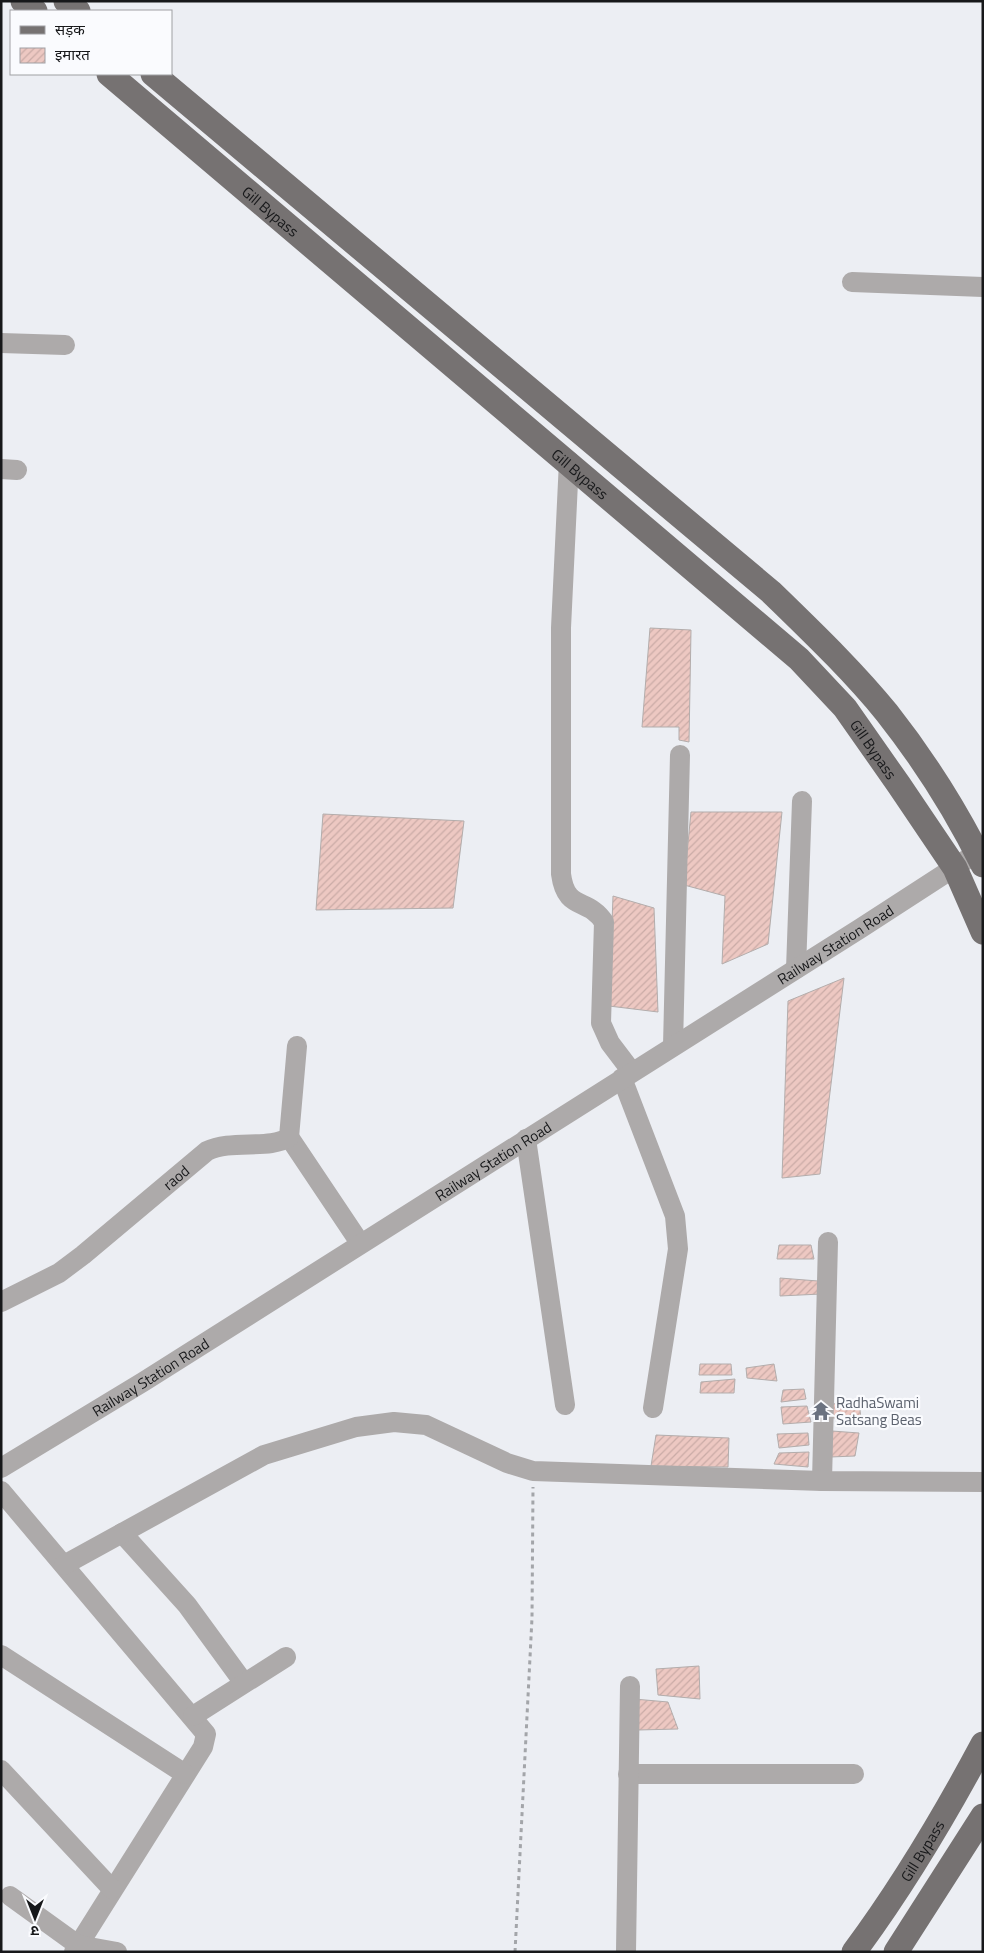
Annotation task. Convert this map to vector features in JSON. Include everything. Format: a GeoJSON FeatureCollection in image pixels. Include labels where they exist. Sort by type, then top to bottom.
{"type":"FeatureCollection","features":[{"type":"Feature","properties":{"kind":"main road"},"geometry":{"type":"LineString","coordinates":[[23,1],[34,10]]}},
{"type":"Feature","properties":{"kind":"main road"},"geometry":{"type":"LineString","coordinates":[[66,1],[77,10]]}},
{"type":"Feature","properties":{"kind":"main road","name":"Gill Bypass"},"geometry":{"type":"LineString","coordinates":[[110,75],[569,461],[799,659],[845,708],[955,868],[983,932]]}},
{"type":"Feature","properties":{"kind":"main road","name":"Gill Bypass"},"geometry":{"type":"LineString","coordinates":[[154,75],[771,592],[836,655],[888,713],[937,783],[981,856]]}},
{"type":"Feature","properties":{"kind":"main road","name":"Gill Bypass"},"geometry":{"type":"LineString","coordinates":[[854,1952],[887,1907],[946,1813],[983,1744]]}},
{"type":"Feature","properties":{"kind":"main road","name":"Gill Bypass"},"geometry":{"type":"LineString","coordinates":[[896,1952],[983,1816]]}},
{"type":"Feature","properties":{"kind":"street"},"geometry":{"type":"LineString","coordinates":[[852,282],[983,287]]}},
{"type":"Feature","properties":{"kind":"street"},"geometry":{"type":"LineString","coordinates":[[1,343],[65,345]]}},
{"type":"Feature","properties":{"kind":"street"},"geometry":{"type":"LineString","coordinates":[[569,461],[561,628],[561,874],[563,889],[568,896],[575,902],[599,914],[604,922],[601,1023],[627,1075],[675,1216],[678,1231],[678,1249],[653,1408]]}},
{"type":"Feature","properties":{"kind":"street"},"geometry":{"type":"LineString","coordinates":[[673,1046],[680,755]]}},
{"type":"Feature","properties":{"kind":"street"},"geometry":{"type":"LineString","coordinates":[[796,969],[802,801]]}},
{"type":"Feature","properties":{"kind":"street","name":"Railway Station Road"},"geometry":{"type":"LineString","coordinates":[[1,1468],[143,1382],[955,868],[981,856]]}},
{"type":"Feature","properties":{"kind":"street"},"geometry":{"type":"LineString","coordinates":[[297,1046],[289,1137],[360,1243]]}},
{"type":"Feature","properties":{"kind":"street","name":"raod"},"geometry":{"type":"LineString","coordinates":[[1,1302],[59,1273],[207,1151],[224,1144],[278,1142],[289,1137]]}},
{"type":"Feature","properties":{"kind":"street"},"geometry":{"type":"LineString","coordinates":[[526,1139],[565,1406]]}},
{"type":"Feature","properties":{"kind":"street"},"geometry":{"type":"LineString","coordinates":[[822,1480],[828,1242]]}},
{"type":"Feature","properties":{"kind":"street"},"geometry":{"type":"LineString","coordinates":[[64,1565],[264,1455],[315,1438],[377,1423],[411,1422],[426,1426],[508,1463],[534,1471],[822,1480],[983,1482]]}},
{"type":"Feature","properties":{"kind":"street"},"geometry":{"type":"LineString","coordinates":[[1,1491],[193,1716],[206,1734],[206,1740],[76,1948]]}},
{"type":"Feature","properties":{"kind":"street"},"geometry":{"type":"LineString","coordinates":[[122,1533],[187,1605],[244,1683]]}},
{"type":"Feature","properties":{"kind":"street"},"geometry":{"type":"LineString","coordinates":[[1,1655],[185,1774]]}},
{"type":"Feature","properties":{"kind":"street"},"geometry":{"type":"LineString","coordinates":[[193,1716],[286,1657]]}},
{"type":"Feature","properties":{"kind":"street"},"geometry":{"type":"LineString","coordinates":[[626,1952],[630,1686]]}},
{"type":"Feature","properties":{"kind":"street"},"geometry":{"type":"LineString","coordinates":[[1,1770],[112,1889]]}},
{"type":"Feature","properties":{"kind":"street"},"geometry":{"type":"LineString","coordinates":[[628,1774],[854,1774]]}},
{"type":"Feature","properties":{"kind":"street"},"geometry":{"type":"LineString","coordinates":[[10,1896],[76,1948],[117,1952]]}},
{"type":"Feature","properties":{"kind":"path"},"geometry":{"type":"LineString","coordinates":[[515,1952],[532,1618],[534,1471]]}},
{"type":"Feature","properties":{"kind":"building"},"geometry":{"type":"Polygon","coordinates":[[[650,628],[691,630],[689,742],[679,740],[679,727],[642,727],[650,628]]]}},
{"type":"Feature","properties":{"kind":"building"},"geometry":{"type":"Polygon","coordinates":[[[691,812],[782,812],[768,944],[722,964],[725,896],[684,885],[691,812]]]}},
{"type":"Feature","properties":{"kind":"building"},"geometry":{"type":"Polygon","coordinates":[[[323,814],[464,821],[453,908],[316,910],[323,814]]]}},
{"type":"Feature","properties":{"kind":"building"},"geometry":{"type":"Polygon","coordinates":[[[613,896],[654,908],[658,1012],[609,1006],[613,896]]]}},
{"type":"Feature","properties":{"kind":"building"},"geometry":{"type":"Polygon","coordinates":[[[844,978],[820,1174],[782,1178],[788,1001],[844,978]]]}},
{"type":"Feature","properties":{"kind":"building"},"geometry":{"type":"Polygon","coordinates":[[[779,1245],[811,1245],[814,1259],[777,1259],[779,1245]]]}},
{"type":"Feature","properties":{"kind":"building"},"geometry":{"type":"Polygon","coordinates":[[[780,1278],[818,1281],[821,1294],[780,1296],[780,1278]]]}},
{"type":"Feature","properties":{"kind":"building"},"geometry":{"type":"Polygon","coordinates":[[[700,1364],[731,1364],[732,1375],[699,1375],[700,1364]]]}},
{"type":"Feature","properties":{"kind":"building"},"geometry":{"type":"Polygon","coordinates":[[[774,1364],[777,1381],[747,1378],[746,1368],[774,1364]]]}},
{"type":"Feature","properties":{"kind":"building"},"geometry":{"type":"Polygon","coordinates":[[[735,1379],[734,1393],[700,1393],[701,1382],[735,1379]]]}},
{"type":"Feature","properties":{"kind":"building"},"geometry":{"type":"Polygon","coordinates":[[[804,1389],[806,1399],[781,1402],[783,1390],[804,1389]]]}},
{"type":"Feature","properties":{"kind":"building"},"geometry":{"type":"Polygon","coordinates":[[[859,1403],[861,1418],[829,1418],[830,1404],[859,1403]]]}},
{"type":"Feature","properties":{"kind":"building"},"geometry":{"type":"Polygon","coordinates":[[[807,1406],[811,1422],[783,1424],[781,1407],[807,1406]]]}},
{"type":"Feature","properties":{"kind":"building"},"geometry":{"type":"Polygon","coordinates":[[[832,1431],[859,1433],[855,1456],[830,1457],[832,1431]]]}},
{"type":"Feature","properties":{"kind":"building"},"geometry":{"type":"Polygon","coordinates":[[[808,1433],[809,1445],[779,1448],[777,1434],[808,1433]]]}},
{"type":"Feature","properties":{"kind":"building"},"geometry":{"type":"Polygon","coordinates":[[[656,1435],[729,1438],[728,1467],[651,1466],[656,1435]]]}},
{"type":"Feature","properties":{"kind":"building"},"geometry":{"type":"Polygon","coordinates":[[[809,1452],[808,1467],[774,1464],[779,1453],[809,1452]]]}},
{"type":"Feature","properties":{"kind":"building"},"geometry":{"type":"Polygon","coordinates":[[[699,1666],[700,1699],[658,1695],[656,1669],[699,1666]]]}},
{"type":"Feature","properties":{"kind":"building"},"geometry":{"type":"Polygon","coordinates":[[[634,1699],[668,1702],[678,1729],[638,1730],[634,1699]]]}},
{"type":"Feature","properties":{"kind":"place","name":"RadhaSwami Satsang Beas"},"geometry":{"type":"Point","coordinates":[821,1411]}}]}
